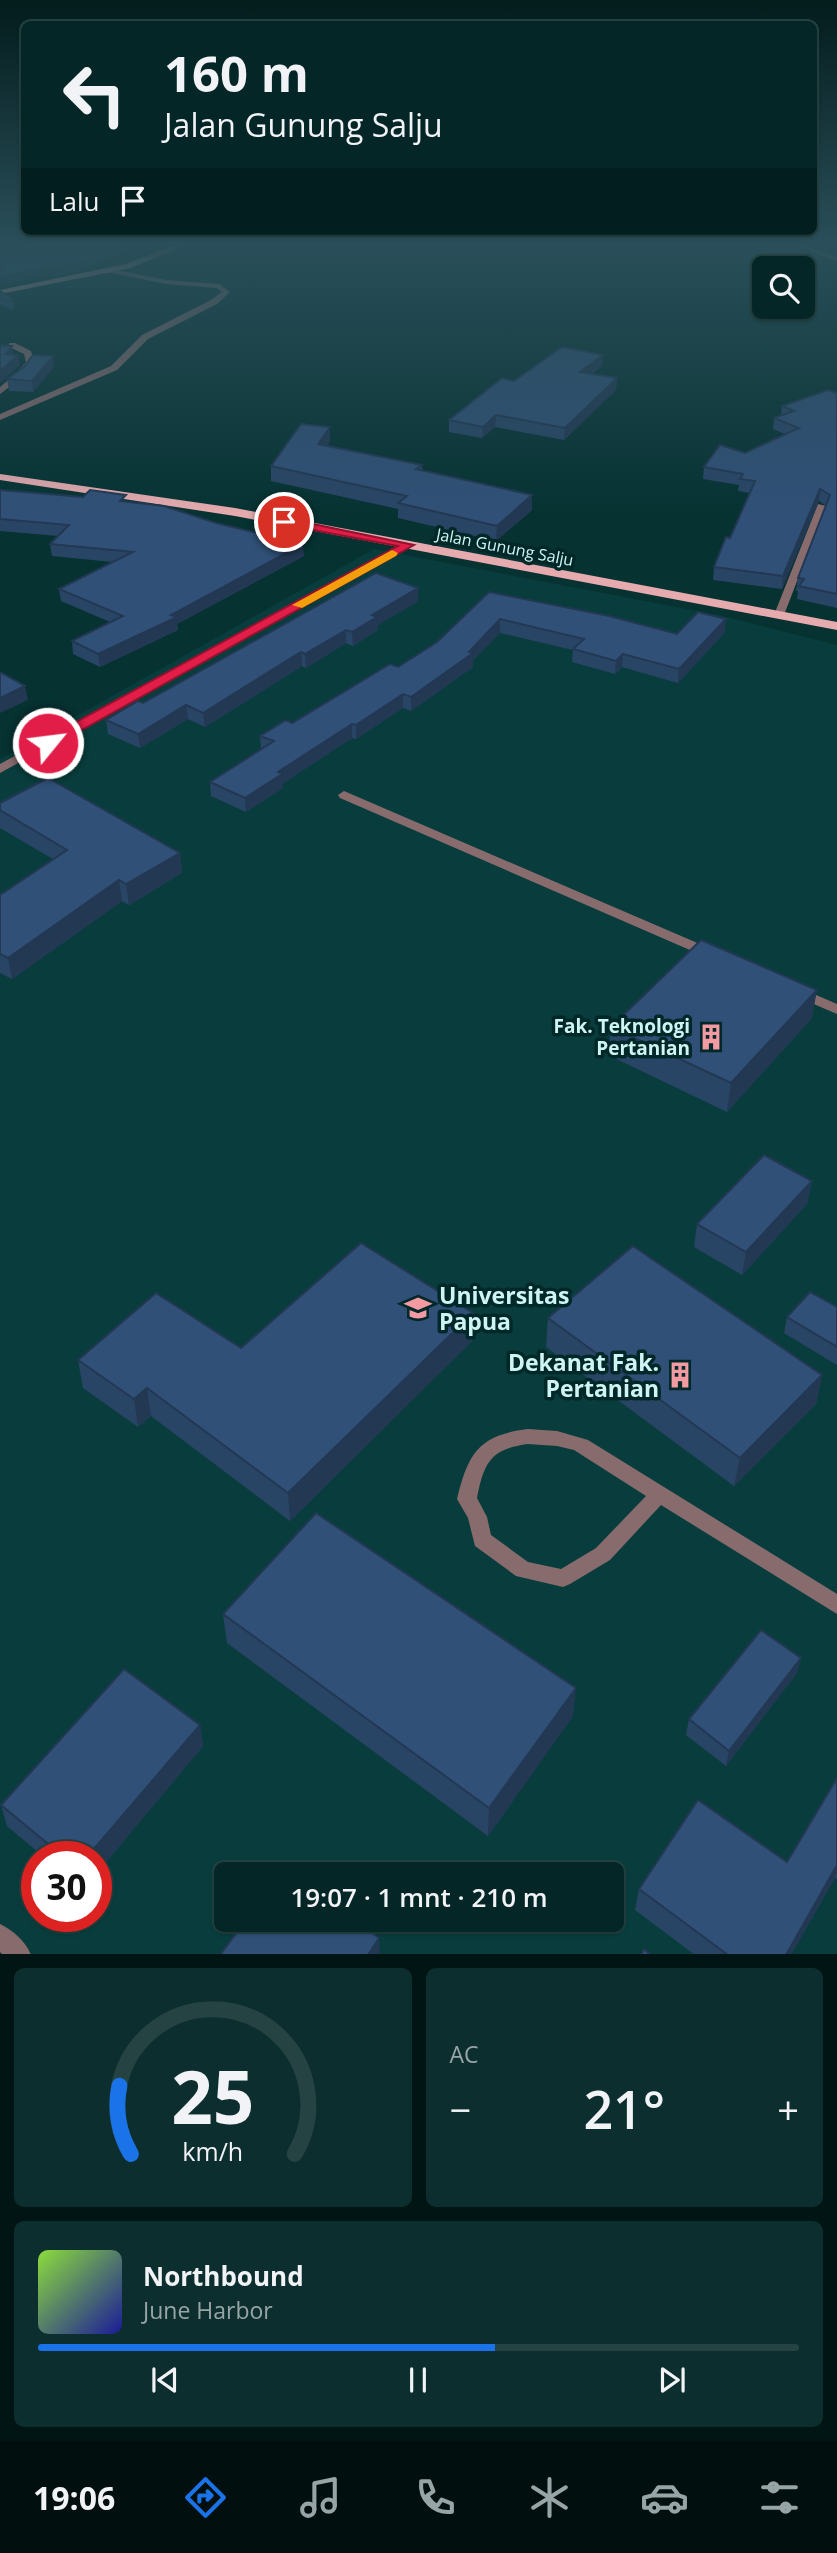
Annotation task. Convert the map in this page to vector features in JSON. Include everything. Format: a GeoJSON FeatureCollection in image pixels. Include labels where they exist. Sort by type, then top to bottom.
{"type":"FeatureCollection","features":[{"type":"Feature","properties":{"kind":"main road","name":"Jalan Gunung Salju"},"geometry":{"type":"LineString","coordinates":[[0,477],[235,512],[837,626]]}},
{"type":"Feature","properties":{"kind":"street"},"geometry":{"type":"LineString","coordinates":[[0,417],[114,368],[145,337],[153,333]]}},
{"type":"Feature","properties":{"kind":"street"},"geometry":{"type":"LineString","coordinates":[[0,391],[21,374],[30,362],[29,353],[12,345]]}},
{"type":"Feature","properties":{"kind":"street"},"geometry":{"type":"LineString","coordinates":[[779,615],[821,506]]}},
{"type":"Feature","properties":{"kind":"street"},"geometry":{"type":"LineString","coordinates":[[0,769],[408,545]]}},
{"type":"Feature","properties":{"kind":"street"},"geometry":{"type":"LineString","coordinates":[[344,795],[723,960]]}},
{"type":"Feature","properties":{"kind":"street"},"geometry":{"type":"LineString","coordinates":[[786,987],[837,1009]]}},
{"type":"Feature","properties":{"kind":"street"},"geometry":{"type":"LineString","coordinates":[[659,1495],[639,1519],[617,1535],[603,1554],[563,1578],[523,1570],[482,1539],[477,1517],[467,1499],[479,1458],[487,1450],[531,1436],[563,1438],[581,1445],[837,1605]]}},
{"type":"Feature","properties":{"kind":"street"},"geometry":{"type":"LineString","coordinates":[[0,1936],[19,1954]]}},
{"type":"Feature","properties":{"kind":"shaded area","name":"Universitas Papua"},"geometry":{"type":"Polygon","coordinates":[[[374,549],[723,616],[837,645],[837,1954],[0,1954],[0,759],[374,549]]]}},
{"type":"Feature","properties":{"kind":"building"},"geometry":{"type":"Polygon","coordinates":[[[0,345],[12,346],[6,354],[18,355],[0,371],[0,345]]]}},
{"type":"Feature","properties":{"kind":"building"},"geometry":{"type":"Polygon","coordinates":[[[562,347],[603,355],[580,372],[617,378],[565,428],[496,415],[483,427],[449,420],[502,378],[514,381],[562,347]]]}},
{"type":"Feature","properties":{"kind":"building"},"geometry":{"type":"Polygon","coordinates":[[[33,355],[53,356],[32,381],[7,379],[24,367],[33,355]]]}},
{"type":"Feature","properties":{"kind":"building"},"geometry":{"type":"Polygon","coordinates":[[[828,390],[837,393],[837,594],[799,586],[804,579],[798,578],[830,495],[820,489],[783,576],[714,567],[755,481],[740,479],[743,474],[704,467],[720,445],[745,453],[799,428],[774,418],[794,411],[782,406],[828,390]]]}},
{"type":"Feature","properties":{"kind":"building"},"geometry":{"type":"Polygon","coordinates":[[[301,424],[330,427],[318,444],[422,465],[416,469],[532,495],[497,526],[398,503],[407,496],[271,466],[301,424]]]}},
{"type":"Feature","properties":{"kind":"building"},"geometry":{"type":"Polygon","coordinates":[[[0,490],[83,497],[90,490],[126,495],[120,501],[164,506],[216,523],[303,544],[171,615],[177,617],[98,654],[72,641],[123,616],[59,589],[133,552],[50,544],[69,525],[0,519],[0,490]]]}},
{"type":"Feature","properties":{"kind":"building"},"geometry":{"type":"Polygon","coordinates":[[[376,573],[418,588],[372,615],[377,617],[352,632],[346,630],[305,654],[301,652],[203,713],[186,705],[138,734],[106,720],[138,701],[143,703],[376,573]]]}},
{"type":"Feature","properties":{"kind":"building"},"geometry":{"type":"Polygon","coordinates":[[[489,592],[609,616],[677,634],[698,612],[726,619],[679,669],[623,654],[616,661],[573,649],[584,639],[500,619],[469,652],[473,653],[411,697],[403,694],[356,725],[352,724],[278,772],[282,774],[245,798],[210,782],[274,741],[260,736],[286,720],[292,723],[390,664],[398,667],[437,642],[489,592]]]}},
{"type":"Feature","properties":{"kind":"building"},"geometry":{"type":"Polygon","coordinates":[[[0,672],[25,686],[0,698],[0,672]]]}},
{"type":"Feature","properties":{"kind":"building"},"geometry":{"type":"Polygon","coordinates":[[[48,778],[180,853],[126,884],[119,880],[8,958],[0,954],[0,895],[67,850],[0,810],[0,803],[48,778]]]}},
{"type":"Feature","properties":{"kind":"building","name":"Fak. Teknologi Pertanian"},"geometry":{"type":"Polygon","coordinates":[[[701,940],[817,990],[731,1083],[611,1027],[701,940]]]}},
{"type":"Feature","properties":{"kind":"building"},"geometry":{"type":"Polygon","coordinates":[[[764,1155],[812,1181],[746,1252],[697,1224],[764,1155]]]}},
{"type":"Feature","properties":{"kind":"building"},"geometry":{"type":"Polygon","coordinates":[[[361,1243],[473,1313],[288,1493],[147,1388],[134,1399],[78,1360],[156,1293],[241,1348],[361,1243]]]}},
{"type":"Feature","properties":{"kind":"building","name":"Dekanat Fak. Pertanian"},"geometry":{"type":"Polygon","coordinates":[[[633,1246],[822,1375],[740,1458],[548,1318],[633,1246]]]}},
{"type":"Feature","properties":{"kind":"building"},"geometry":{"type":"Polygon","coordinates":[[[810,1292],[837,1307],[837,1347],[787,1317],[810,1292]]]}},
{"type":"Feature","properties":{"kind":"building"},"geometry":{"type":"Polygon","coordinates":[[[316,1513],[576,1688],[489,1808],[223,1614],[316,1513]]]}},
{"type":"Feature","properties":{"kind":"building"},"geometry":{"type":"Polygon","coordinates":[[[761,1630],[801,1658],[729,1751],[689,1719],[761,1630]]]}},
{"type":"Feature","properties":{"kind":"building"},"geometry":{"type":"Polygon","coordinates":[[[124,1669],[200,1725],[101,1841],[45,1841],[1,1805],[124,1669]]]}},
{"type":"Feature","properties":{"kind":"building"},"geometry":{"type":"Polygon","coordinates":[[[837,1778],[837,1865],[787,1954],[727,1954],[639,1889],[698,1800],[787,1862],[837,1778]]]}},
{"type":"Feature","properties":{"kind":"building"},"geometry":{"type":"Polygon","coordinates":[[[237,1932],[371,1932],[379,1938],[369,1954],[221,1954],[237,1932]]]}},
{"type":"Feature","properties":{"kind":"slow traffic"},"geometry":{"type":"LineString","coordinates":[[298,605],[392,553]]}},
{"type":"Feature","properties":{"kind":"place","name":"Fak. Teknologi Pertanian"},"geometry":{"type":"Point","coordinates":[711,1037]}},
{"type":"Feature","properties":{"kind":"place","name":"Universitas Papua"},"geometry":{"type":"Point","coordinates":[418,1308]}},
{"type":"Feature","properties":{"kind":"place","name":"Dekanat Fak. Pertanian"},"geometry":{"type":"Point","coordinates":[680,1375]}},
{"type":"Feature","properties":{"kind":"route"},"geometry":{"type":"LineString","coordinates":[[48,743],[408,545],[284,522]]}}]}
